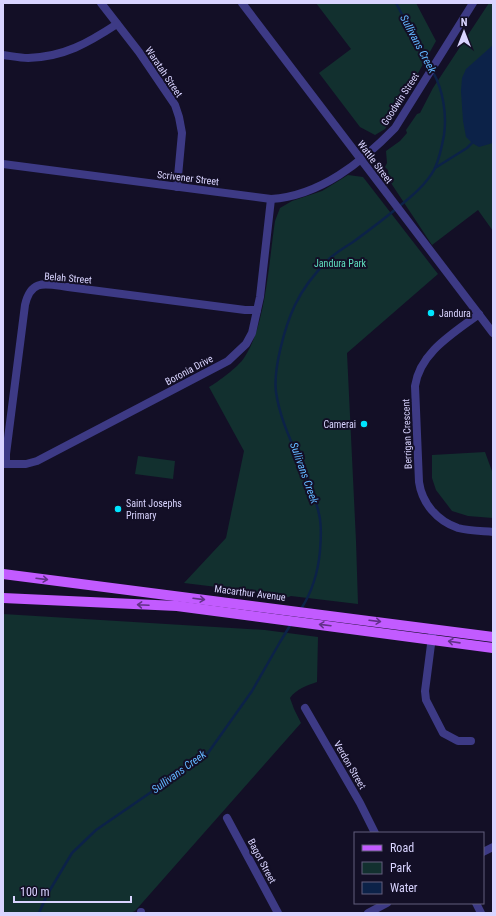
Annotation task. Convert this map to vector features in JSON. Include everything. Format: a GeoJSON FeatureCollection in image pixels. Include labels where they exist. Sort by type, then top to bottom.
{"type":"FeatureCollection","features":[{"type":"Feature","properties":{"kind":"main road","name":"Macarthur Avenue"},"geometry":{"type":"LineString","coordinates":[[3,574],[493,636]]}},
{"type":"Feature","properties":{"kind":"main road"},"geometry":{"type":"LineString","coordinates":[[177,596],[177,606]]}},
{"type":"Feature","properties":{"kind":"main road"},"geometry":{"type":"LineString","coordinates":[[3,598],[177,606],[493,648]]}},
{"type":"Feature","properties":{"kind":"street","name":"Waratah Street"},"geometry":{"type":"LineString","coordinates":[[101,3],[166,91],[177,111],[182,133],[177,187]]}},
{"type":"Feature","properties":{"kind":"street","name":"Wattle Street"},"geometry":{"type":"LineString","coordinates":[[242,3],[493,332]]}},
{"type":"Feature","properties":{"kind":"street","name":"Goodwin Street"},"geometry":{"type":"LineString","coordinates":[[361,158],[395,128],[473,3]]}},
{"type":"Feature","properties":{"kind":"street"},"geometry":{"type":"LineString","coordinates":[[3,55],[27,58],[69,52],[91,41],[117,24]]}},
{"type":"Feature","properties":{"kind":"street","name":"Scrivener Street"},"geometry":{"type":"LineString","coordinates":[[3,164],[177,187],[282,198],[318,187],[346,170],[361,158]]}},
{"type":"Feature","properties":{"kind":"street","name":"Boronia Drive"},"geometry":{"type":"LineString","coordinates":[[4,464],[26,464],[37,461],[228,361],[249,339],[252,333],[260,298],[271,198]]}},
{"type":"Feature","properties":{"kind":"street","name":"Belah Street"},"geometry":{"type":"LineString","coordinates":[[4,464],[25,305],[28,293],[33,288],[46,284],[245,310],[257,310]]}},
{"type":"Feature","properties":{"kind":"street","name":"Berrigan Crescent"},"geometry":{"type":"LineString","coordinates":[[479,314],[425,359],[416,377],[415,386],[419,482],[420,492],[425,502],[442,519],[458,528],[493,532]]}},
{"type":"Feature","properties":{"kind":"street"},"geometry":{"type":"LineString","coordinates":[[433,629],[425,691],[426,700],[443,732],[458,741],[471,741]]}},
{"type":"Feature","properties":{"kind":"street","name":"Verdon Street"},"geometry":{"type":"LineString","coordinates":[[305,708],[360,803],[374,832]]}},
{"type":"Feature","properties":{"kind":"street","name":"Bagot Street"},"geometry":{"type":"LineString","coordinates":[[227,818],[278,913]]}},
{"type":"Feature","properties":{"kind":"street"},"geometry":{"type":"LineString","coordinates":[[484,852],[493,847]]}},
{"type":"Feature","properties":{"kind":"street"},"geometry":{"type":"LineString","coordinates":[[368,913],[385,904]]}},
{"type":"Feature","properties":{"kind":"street"},"geometry":{"type":"LineString","coordinates":[[476,904],[481,913]]}},
{"type":"Feature","properties":{"kind":"green space"},"geometry":{"type":"Polygon","coordinates":[[[316,3],[416,3],[436,41],[385,129],[375,135],[360,127],[319,73],[351,49],[316,3]]]}},
{"type":"Feature","properties":{"kind":"green space"},"geometry":{"type":"Polygon","coordinates":[[[489,3],[493,3],[493,231],[478,210],[432,245],[389,180],[388,170],[385,167],[387,163],[386,151],[400,141],[407,133],[406,130],[417,114],[420,113],[433,88],[489,3]]]}},
{"type":"Feature","properties":{"kind":"green space","name":"Jandura Park"},"geometry":{"type":"Polygon","coordinates":[[[348,175],[363,177],[438,274],[347,353],[358,604],[291,596],[285,598],[282,595],[184,583],[226,538],[244,451],[209,387],[237,366],[244,358],[251,345],[262,311],[266,292],[275,221],[280,208],[292,201],[322,191],[348,175]]]}},
{"type":"Feature","properties":{"kind":"green space"},"geometry":{"type":"Polygon","coordinates":[[[485,452],[493,474],[493,518],[468,516],[452,511],[436,490],[432,478],[432,455],[485,452]]]}},
{"type":"Feature","properties":{"kind":"green space"},"geometry":{"type":"Polygon","coordinates":[[[138,456],[175,461],[173,479],[135,474],[138,456]]]}},
{"type":"Feature","properties":{"kind":"green space"},"geometry":{"type":"Polygon","coordinates":[[[3,614],[265,630],[318,637],[317,682],[299,690],[290,698],[301,723],[135,911],[130,913],[3,913],[3,614]]]}},
{"type":"Feature","properties":{"kind":"water"},"geometry":{"type":"Polygon","coordinates":[[[493,45],[493,143],[479,147],[466,137],[463,121],[461,91],[462,78],[466,69],[493,45]]]}},
{"type":"Feature","properties":{"kind":"waterway","name":"Sullivans Creek"},"geometry":{"type":"LineString","coordinates":[[396,3],[430,67]]}},
{"type":"Feature","properties":{"kind":"waterway","name":"Sullivans Creek"},"geometry":{"type":"LineString","coordinates":[[301,609],[311,589],[318,567],[321,523],[315,498],[279,408],[276,392],[276,372],[278,360],[287,324],[295,305],[318,270],[340,250],[353,242],[413,195],[432,174],[440,156],[445,127],[442,94],[433,72]]}},
{"type":"Feature","properties":{"kind":"waterway"},"geometry":{"type":"LineString","coordinates":[[435,168],[467,148],[472,143]]}},
{"type":"Feature","properties":{"kind":"waterway","name":"Sullivans Creek"},"geometry":{"type":"LineString","coordinates":[[39,913],[47,895],[72,853],[96,830],[208,753],[252,691],[291,624]]}},
{"type":"Feature","properties":{"kind":"place","name":"Jandura"},"geometry":{"type":"Point","coordinates":[431,313]}},
{"type":"Feature","properties":{"kind":"place","name":"Camerai"},"geometry":{"type":"Point","coordinates":[364,424]}},
{"type":"Feature","properties":{"kind":"place","name":"Saint Josephs Primary"},"geometry":{"type":"Point","coordinates":[118,509]}}]}
